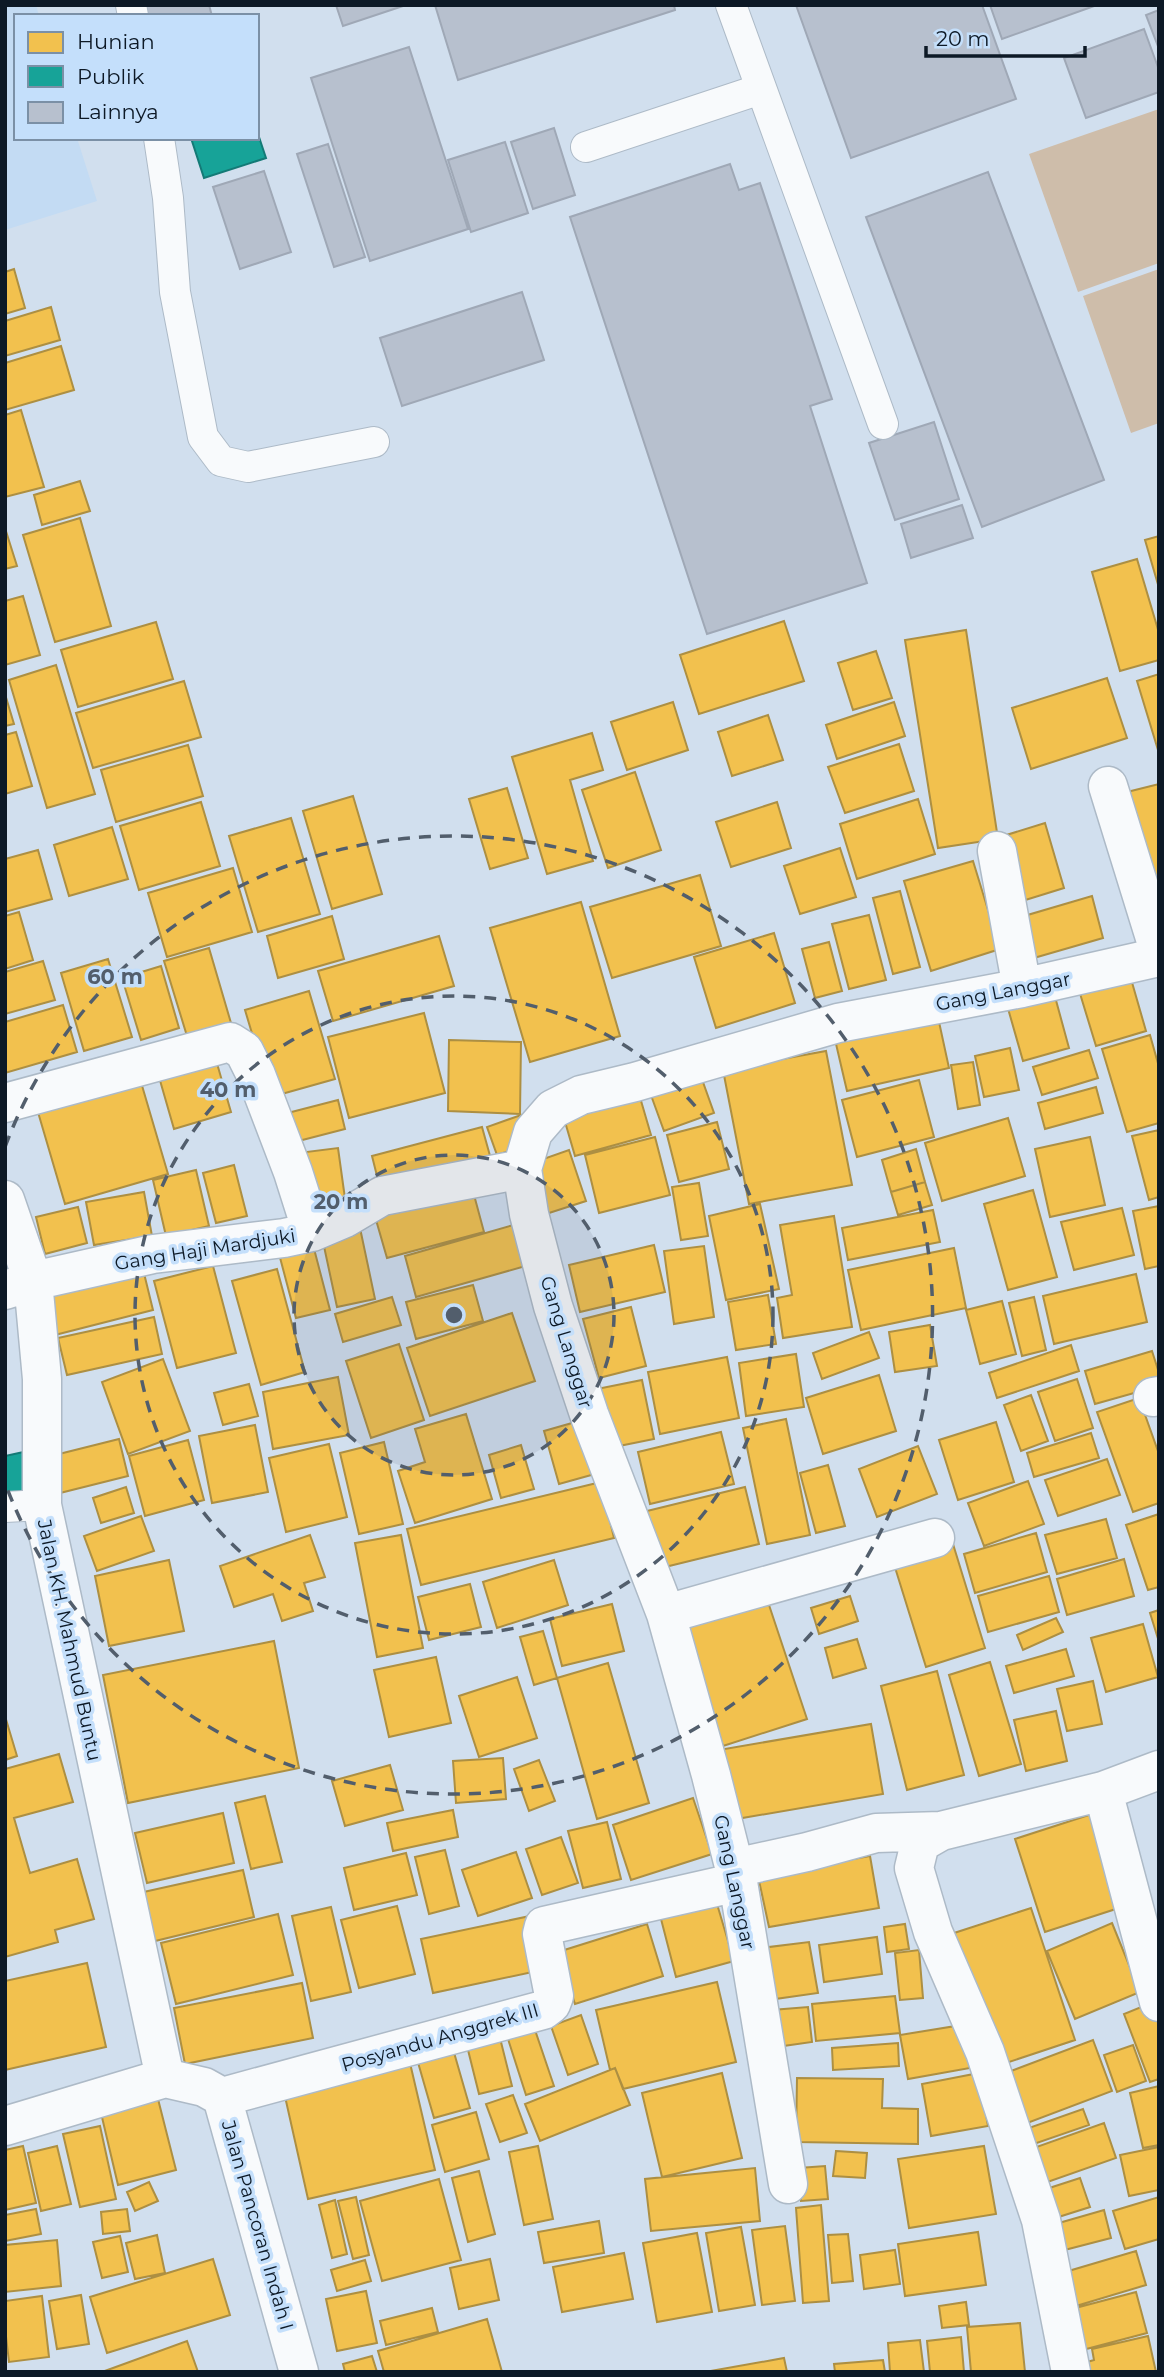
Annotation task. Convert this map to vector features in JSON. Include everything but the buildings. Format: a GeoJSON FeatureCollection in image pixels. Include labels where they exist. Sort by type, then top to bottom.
{"type":"FeatureCollection","features":[{"type":"Feature","properties":{"kind":"street"},"geometry":{"type":"LineString","coordinates":[[1108,786],[1159,951]]}},
{"type":"Feature","properties":{"kind":"street"},"geometry":{"type":"LineString","coordinates":[[997,851],[1022,989]]}},
{"type":"Feature","properties":{"kind":"street","name":"Gang Langgar"},"geometry":{"type":"LineString","coordinates":[[788,2184],[736,1875],[711,1775],[666,1614],[589,1414],[553,1306],[529,1214],[522,1169],[533,1132],[553,1109],[581,1095],[838,1023],[1022,989],[1159,957]]}},
{"type":"Feature","properties":{"kind":"street"},"geometry":{"type":"LineString","coordinates":[[5,1102],[230,1042],[244,1051],[256,1075],[293,1172],[312,1232]]}},
{"type":"Feature","properties":{"kind":"street","name":"Gang Haji Mardjuki"},"geometry":{"type":"LineString","coordinates":[[19,1285],[153,1254],[284,1238],[312,1232],[345,1218],[382,1196],[522,1169]]}},
{"type":"Feature","properties":{"kind":"street","name":"Jalan KH. Mahmud Buntu"},"geometry":{"type":"LineString","coordinates":[[5,1200],[19,1285],[42,1379],[24,1506],[165,2078]]}},
{"type":"Feature","properties":{"kind":"street"},"geometry":{"type":"LineString","coordinates":[[666,1614],[935,1538]]}},
{"type":"Feature","properties":{"kind":"street"},"geometry":{"type":"LineString","coordinates":[[736,1875],[876,1832],[941,1831],[1102,1791],[1159,1770]]}},
{"type":"Feature","properties":{"kind":"street"},"geometry":{"type":"LineString","coordinates":[[1102,1791],[1159,2002]]}},
{"type":"Feature","properties":{"kind":"street"},"geometry":{"type":"LineString","coordinates":[[941,1831],[920,1843],[914,1868],[933,1932],[985,2052],[1037,2207],[1071,2372]]}},
{"type":"Feature","properties":{"kind":"street","name":"Posyandu Anggrek III"},"geometry":{"type":"LineString","coordinates":[[222,2097],[543,2010],[551,2004],[554,1996],[541,1934],[544,1926],[736,1875]]}},
{"type":"Feature","properties":{"kind":"street"},"geometry":{"type":"LineString","coordinates":[[5,2126],[165,2078]]}},
{"type":"Feature","properties":{"kind":"street","name":"Jalan Pancoran Indah I"},"geometry":{"type":"LineString","coordinates":[[165,2078],[204,2087],[222,2097],[299,2372]]}},
{"type":"Feature","properties":{"kind":"lane"},"geometry":{"type":"LineString","coordinates":[[731,5],[883,424]]}},
{"type":"Feature","properties":{"kind":"lane"},"geometry":{"type":"LineString","coordinates":[[586,147],[761,89]]}},
{"type":"Feature","properties":{"kind":"lane"},"geometry":{"type":"LineString","coordinates":[[159,140],[168,198],[175,292],[203,437],[211,449],[221,461],[248,467],[374,442]]}},
{"type":"Feature","properties":{"kind":"shaded area"},"geometry":{"type":"Polygon","coordinates":[[[5,5],[36,5],[38,14],[14,14],[14,140],[78,140],[97,201],[5,230],[5,5]]]}},
{"type":"Feature","properties":{"kind":"shaded area"},"geometry":{"type":"Polygon","coordinates":[[[1159,109],[1159,263],[1078,292],[1029,154],[1159,109]]]}},
{"type":"Feature","properties":{"kind":"shaded area"},"geometry":{"type":"Polygon","coordinates":[[[1159,269],[1159,423],[1131,433],[1083,296],[1159,269]]]}}]}
